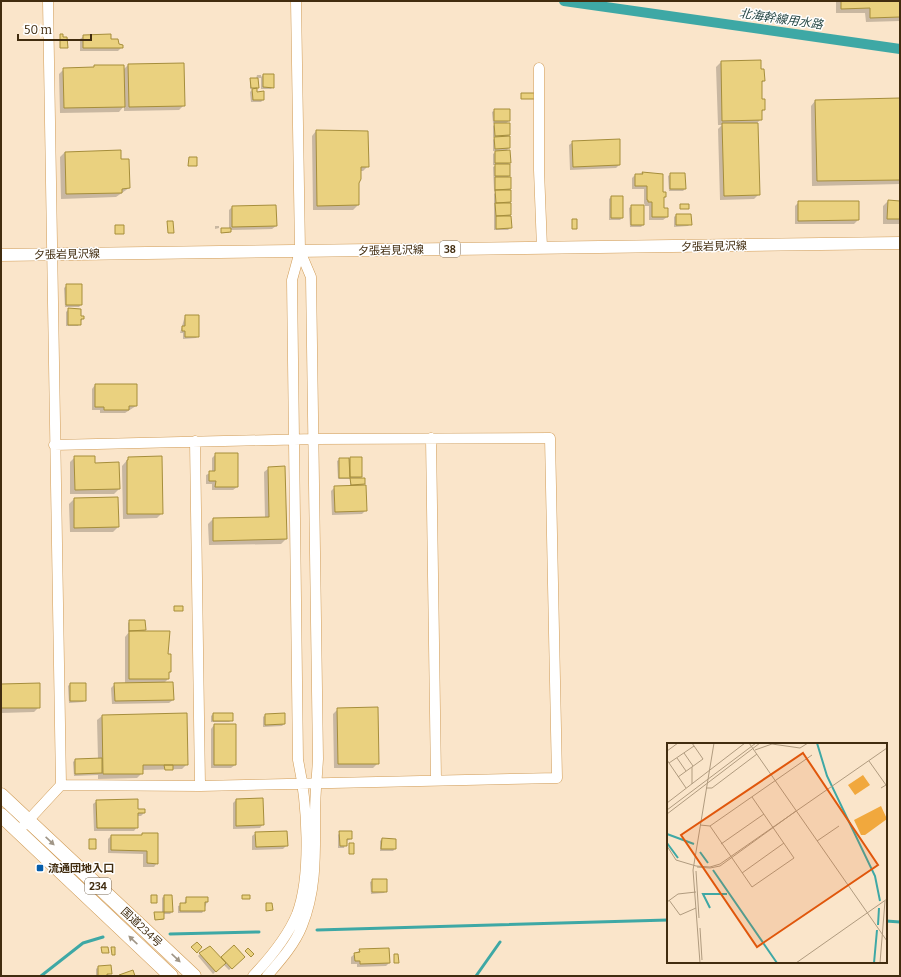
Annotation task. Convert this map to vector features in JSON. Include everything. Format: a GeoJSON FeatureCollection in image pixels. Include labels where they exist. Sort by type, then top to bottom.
{"type":"FeatureCollection","features":[{"type":"Feature","properties":{"kind":"highway","name":"国道234号"},"geometry":{"type":"LineString","coordinates":[[1,795],[194,976]]}},
{"type":"Feature","properties":{"kind":"highway","name":"国道234号"},"geometry":{"type":"LineString","coordinates":[[1,815],[171,976]]}},
{"type":"Feature","properties":{"kind":"main road","name":"夕張岩見沢線"},"geometry":{"type":"LineString","coordinates":[[1,255],[900,243]]}},
{"type":"Feature","properties":{"kind":"street"},"geometry":{"type":"LineString","coordinates":[[18,831],[61,785],[54,445],[48,1]]}},
{"type":"Feature","properties":{"kind":"street"},"geometry":{"type":"LineString","coordinates":[[253,976],[287,934],[301,902],[305,871],[305,806],[303,784],[298,760],[292,280],[300,251],[296,1]]}},
{"type":"Feature","properties":{"kind":"street"},"geometry":{"type":"LineString","coordinates":[[539,68],[539,170],[542,248]]}},
{"type":"Feature","properties":{"kind":"street"},"geometry":{"type":"LineString","coordinates":[[267,976],[285,953],[302,927],[313,892],[318,759],[311,277],[300,251]]}},
{"type":"Feature","properties":{"kind":"street"},"geometry":{"type":"LineString","coordinates":[[431,438],[436,780]]}},
{"type":"Feature","properties":{"kind":"street"},"geometry":{"type":"LineString","coordinates":[[54,445],[314,439],[550,438],[557,778],[200,786],[61,785]]}},
{"type":"Feature","properties":{"kind":"street"},"geometry":{"type":"LineString","coordinates":[[195,441],[200,786]]}},
{"type":"Feature","properties":{"kind":"building"},"geometry":{"type":"Polygon","coordinates":[[[841,1],[900,1],[900,17],[870,18],[870,8],[841,9],[841,1]]]}},
{"type":"Feature","properties":{"kind":"building"},"geometry":{"type":"Polygon","coordinates":[[[60,34],[63,34],[63,37],[67,37],[68,48],[60,48],[60,34]]]}},
{"type":"Feature","properties":{"kind":"building"},"geometry":{"type":"Polygon","coordinates":[[[111,34],[111,39],[118,39],[119,44],[123,45],[123,48],[83,48],[83,35],[111,34]]]}},
{"type":"Feature","properties":{"kind":"building"},"geometry":{"type":"Polygon","coordinates":[[[761,60],[761,69],[764,69],[765,81],[762,81],[762,99],[765,99],[765,110],[762,110],[762,120],[722,121],[721,61],[761,60]]]}},
{"type":"Feature","properties":{"kind":"building"},"geometry":{"type":"Polygon","coordinates":[[[184,63],[185,106],[129,107],[128,64],[184,63]]]}},
{"type":"Feature","properties":{"kind":"building"},"geometry":{"type":"Polygon","coordinates":[[[94,65],[124,65],[125,107],[64,108],[63,68],[94,67],[94,65]]]}},
{"type":"Feature","properties":{"kind":"building"},"geometry":{"type":"Polygon","coordinates":[[[263,74],[274,74],[274,88],[263,87],[263,74]]]}},
{"type":"Feature","properties":{"kind":"building"},"geometry":{"type":"Polygon","coordinates":[[[250,78],[258,78],[259,88],[251,88],[250,78]]]}},
{"type":"Feature","properties":{"kind":"building"},"geometry":{"type":"Polygon","coordinates":[[[257,88],[257,92],[264,91],[264,100],[253,100],[252,89],[257,88]]]}},
{"type":"Feature","properties":{"kind":"building"},"geometry":{"type":"Polygon","coordinates":[[[521,93],[535,93],[535,99],[521,99],[521,93]]]}},
{"type":"Feature","properties":{"kind":"building"},"geometry":{"type":"Polygon","coordinates":[[[900,98],[900,180],[817,181],[815,100],[900,98]]]}},
{"type":"Feature","properties":{"kind":"building"},"geometry":{"type":"Polygon","coordinates":[[[494,109],[510,109],[510,121],[494,121],[494,109]]]}},
{"type":"Feature","properties":{"kind":"building"},"geometry":{"type":"Polygon","coordinates":[[[494,123],[510,123],[510,135],[495,136],[494,123]]]}},
{"type":"Feature","properties":{"kind":"building"},"geometry":{"type":"Polygon","coordinates":[[[722,123],[758,123],[760,195],[724,196],[722,123]]]}},
{"type":"Feature","properties":{"kind":"building"},"geometry":{"type":"Polygon","coordinates":[[[316,130],[368,131],[369,167],[361,167],[359,205],[317,206],[316,130]]]}},
{"type":"Feature","properties":{"kind":"building"},"geometry":{"type":"Polygon","coordinates":[[[510,136],[510,148],[495,149],[494,137],[510,136]]]}},
{"type":"Feature","properties":{"kind":"building"},"geometry":{"type":"Polygon","coordinates":[[[620,139],[620,165],[573,167],[572,141],[620,139]]]}},
{"type":"Feature","properties":{"kind":"building"},"geometry":{"type":"Polygon","coordinates":[[[121,150],[121,159],[129,159],[130,188],[122,189],[122,193],[66,194],[65,152],[121,150]]]}},
{"type":"Feature","properties":{"kind":"building"},"geometry":{"type":"Polygon","coordinates":[[[510,150],[511,163],[495,163],[495,151],[510,150]]]}},
{"type":"Feature","properties":{"kind":"building"},"geometry":{"type":"Polygon","coordinates":[[[189,157],[197,157],[197,166],[188,166],[189,157]]]}},
{"type":"Feature","properties":{"kind":"building"},"geometry":{"type":"Polygon","coordinates":[[[495,164],[510,164],[510,176],[495,176],[495,164]]]}},
{"type":"Feature","properties":{"kind":"building"},"geometry":{"type":"Polygon","coordinates":[[[642,172],[663,174],[663,192],[666,192],[666,197],[664,197],[664,208],[668,208],[668,217],[652,217],[652,202],[648,202],[647,200],[647,186],[635,186],[635,174],[643,174],[642,172]]]}},
{"type":"Feature","properties":{"kind":"building"},"geometry":{"type":"Polygon","coordinates":[[[670,173],[685,173],[686,189],[670,189],[670,173]]]}},
{"type":"Feature","properties":{"kind":"building"},"geometry":{"type":"Polygon","coordinates":[[[495,177],[511,177],[511,189],[495,190],[495,177]]]}},
{"type":"Feature","properties":{"kind":"building"},"geometry":{"type":"Polygon","coordinates":[[[495,190],[511,190],[511,202],[496,203],[495,190]]]}},
{"type":"Feature","properties":{"kind":"building"},"geometry":{"type":"Polygon","coordinates":[[[611,196],[623,196],[623,218],[611,218],[611,196]]]}},
{"type":"Feature","properties":{"kind":"building"},"geometry":{"type":"Polygon","coordinates":[[[888,200],[900,201],[900,219],[887,219],[888,200]]]}},
{"type":"Feature","properties":{"kind":"building"},"geometry":{"type":"Polygon","coordinates":[[[798,201],[859,201],[859,220],[798,221],[798,201]]]}},
{"type":"Feature","properties":{"kind":"building"},"geometry":{"type":"Polygon","coordinates":[[[495,203],[511,203],[511,215],[496,216],[495,203]]]}},
{"type":"Feature","properties":{"kind":"building"},"geometry":{"type":"Polygon","coordinates":[[[680,204],[689,204],[689,209],[680,209],[680,204]]]}},
{"type":"Feature","properties":{"kind":"building"},"geometry":{"type":"Polygon","coordinates":[[[276,205],[277,226],[232,227],[232,206],[276,205]]]}},
{"type":"Feature","properties":{"kind":"building"},"geometry":{"type":"Polygon","coordinates":[[[631,205],[644,205],[644,225],[631,225],[631,205]]]}},
{"type":"Feature","properties":{"kind":"building"},"geometry":{"type":"Polygon","coordinates":[[[676,214],[691,214],[692,225],[676,225],[676,214]]]}},
{"type":"Feature","properties":{"kind":"building"},"geometry":{"type":"Polygon","coordinates":[[[496,216],[511,216],[512,228],[496,229],[496,216]]]}},
{"type":"Feature","properties":{"kind":"building"},"geometry":{"type":"Polygon","coordinates":[[[572,219],[577,219],[577,229],[572,229],[572,219]]]}},
{"type":"Feature","properties":{"kind":"building"},"geometry":{"type":"Polygon","coordinates":[[[167,221],[173,221],[174,233],[168,233],[167,221]]]}},
{"type":"Feature","properties":{"kind":"building"},"geometry":{"type":"Polygon","coordinates":[[[115,225],[124,225],[124,234],[115,234],[115,225]]]}},
{"type":"Feature","properties":{"kind":"building"},"geometry":{"type":"Polygon","coordinates":[[[221,228],[231,228],[231,232],[221,233],[221,228]]]}},
{"type":"Feature","properties":{"kind":"building"},"geometry":{"type":"Polygon","coordinates":[[[66,284],[82,284],[82,305],[66,305],[66,284]]]}},
{"type":"Feature","properties":{"kind":"building"},"geometry":{"type":"Polygon","coordinates":[[[68,308],[81,309],[81,316],[84,316],[84,319],[81,319],[81,325],[68,325],[68,308]]]}},
{"type":"Feature","properties":{"kind":"building"},"geometry":{"type":"Polygon","coordinates":[[[185,315],[199,315],[199,337],[185,337],[185,331],[182,331],[182,326],[185,326],[185,315]]]}},
{"type":"Feature","properties":{"kind":"building"},"geometry":{"type":"Polygon","coordinates":[[[95,384],[137,384],[137,406],[129,406],[129,410],[104,410],[104,407],[95,407],[95,384]]]}},
{"type":"Feature","properties":{"kind":"building"},"geometry":{"type":"Polygon","coordinates":[[[215,453],[238,453],[238,487],[215,487],[216,481],[209,481],[209,471],[215,471],[215,453]]]}},
{"type":"Feature","properties":{"kind":"building"},"geometry":{"type":"Polygon","coordinates":[[[74,456],[95,456],[95,463],[119,462],[120,489],[75,490],[74,456]]]}},
{"type":"Feature","properties":{"kind":"building"},"geometry":{"type":"Polygon","coordinates":[[[162,456],[163,514],[127,514],[128,457],[162,456]]]}},
{"type":"Feature","properties":{"kind":"building"},"geometry":{"type":"Polygon","coordinates":[[[350,457],[362,457],[362,477],[350,477],[350,457]]]}},
{"type":"Feature","properties":{"kind":"building"},"geometry":{"type":"Polygon","coordinates":[[[339,458],[349,458],[350,478],[339,478],[339,458]]]}},
{"type":"Feature","properties":{"kind":"building"},"geometry":{"type":"Polygon","coordinates":[[[285,466],[287,539],[213,541],[213,518],[269,517],[268,467],[285,466]]]}},
{"type":"Feature","properties":{"kind":"building"},"geometry":{"type":"Polygon","coordinates":[[[350,478],[365,478],[365,484],[351,485],[350,478]]]}},
{"type":"Feature","properties":{"kind":"building"},"geometry":{"type":"Polygon","coordinates":[[[366,485],[367,511],[335,512],[334,486],[366,485]]]}},
{"type":"Feature","properties":{"kind":"building"},"geometry":{"type":"Polygon","coordinates":[[[118,497],[119,527],[74,528],[74,498],[118,497]]]}},
{"type":"Feature","properties":{"kind":"building"},"geometry":{"type":"Polygon","coordinates":[[[174,606],[183,606],[183,611],[174,611],[174,606]]]}},
{"type":"Feature","properties":{"kind":"building"},"geometry":{"type":"Polygon","coordinates":[[[129,620],[145,620],[146,630],[129,631],[129,620]]]}},
{"type":"Feature","properties":{"kind":"building"},"geometry":{"type":"Polygon","coordinates":[[[129,631],[170,631],[168,654],[171,654],[171,672],[169,672],[169,679],[129,679],[129,631]]]}},
{"type":"Feature","properties":{"kind":"building"},"geometry":{"type":"Polygon","coordinates":[[[173,682],[174,700],[115,701],[114,683],[173,682]]]}},
{"type":"Feature","properties":{"kind":"building"},"geometry":{"type":"Polygon","coordinates":[[[40,683],[40,708],[1,708],[1,684],[40,683]]]}},
{"type":"Feature","properties":{"kind":"building"},"geometry":{"type":"Polygon","coordinates":[[[70,683],[86,683],[86,701],[70,701],[70,683]]]}},
{"type":"Feature","properties":{"kind":"building"},"geometry":{"type":"Polygon","coordinates":[[[378,707],[379,764],[338,764],[337,708],[378,707]]]}},
{"type":"Feature","properties":{"kind":"building"},"geometry":{"type":"Polygon","coordinates":[[[187,713],[188,765],[143,765],[143,774],[103,774],[102,715],[187,713]]]}},
{"type":"Feature","properties":{"kind":"building"},"geometry":{"type":"Polygon","coordinates":[[[213,713],[233,713],[233,721],[213,721],[213,713]]]}},
{"type":"Feature","properties":{"kind":"building"},"geometry":{"type":"Polygon","coordinates":[[[285,713],[285,724],[265,725],[265,714],[285,713]]]}},
{"type":"Feature","properties":{"kind":"building"},"geometry":{"type":"Polygon","coordinates":[[[214,724],[236,724],[236,765],[214,765],[214,724]]]}},
{"type":"Feature","properties":{"kind":"building"},"geometry":{"type":"Polygon","coordinates":[[[102,758],[102,773],[75,774],[75,759],[102,758]]]}},
{"type":"Feature","properties":{"kind":"building"},"geometry":{"type":"Polygon","coordinates":[[[164,765],[173,765],[173,770],[165,770],[164,765]]]}},
{"type":"Feature","properties":{"kind":"building"},"geometry":{"type":"Polygon","coordinates":[[[263,798],[264,825],[236,826],[236,799],[263,798]]]}},
{"type":"Feature","properties":{"kind":"building"},"geometry":{"type":"Polygon","coordinates":[[[138,799],[138,809],[145,809],[145,813],[138,813],[138,828],[97,828],[96,800],[138,799]]]}},
{"type":"Feature","properties":{"kind":"building"},"geometry":{"type":"Polygon","coordinates":[[[287,831],[288,846],[256,847],[255,832],[287,831]]]}},
{"type":"Feature","properties":{"kind":"building"},"geometry":{"type":"Polygon","coordinates":[[[339,831],[352,831],[352,839],[347,839],[347,846],[340,846],[339,831]]]}},
{"type":"Feature","properties":{"kind":"building"},"geometry":{"type":"Polygon","coordinates":[[[142,833],[158,833],[158,864],[147,863],[147,851],[111,850],[111,835],[142,835],[142,833]]]}},
{"type":"Feature","properties":{"kind":"building"},"geometry":{"type":"Polygon","coordinates":[[[382,838],[396,839],[396,849],[381,849],[382,838]]]}},
{"type":"Feature","properties":{"kind":"building"},"geometry":{"type":"Polygon","coordinates":[[[89,839],[96,839],[96,849],[89,849],[89,839]]]}},
{"type":"Feature","properties":{"kind":"building"},"geometry":{"type":"Polygon","coordinates":[[[349,843],[354,843],[354,854],[349,854],[349,843]]]}},
{"type":"Feature","properties":{"kind":"building"},"geometry":{"type":"Polygon","coordinates":[[[372,879],[387,879],[387,892],[372,892],[372,879]]]}},
{"type":"Feature","properties":{"kind":"building"},"geometry":{"type":"Polygon","coordinates":[[[151,895],[157,895],[157,903],[151,903],[151,895]]]}},
{"type":"Feature","properties":{"kind":"building"},"geometry":{"type":"Polygon","coordinates":[[[164,895],[172,895],[173,912],[164,912],[164,895]]]}},
{"type":"Feature","properties":{"kind":"building"},"geometry":{"type":"Polygon","coordinates":[[[242,895],[250,895],[250,899],[242,899],[242,895]]]}},
{"type":"Feature","properties":{"kind":"building"},"geometry":{"type":"Polygon","coordinates":[[[186,897],[208,897],[208,902],[205,902],[205,911],[180,911],[180,903],[186,903],[186,897]]]}},
{"type":"Feature","properties":{"kind":"building"},"geometry":{"type":"Polygon","coordinates":[[[266,903],[272,903],[273,910],[266,911],[266,903]]]}},
{"type":"Feature","properties":{"kind":"building"},"geometry":{"type":"Polygon","coordinates":[[[154,912],[164,912],[164,919],[155,920],[154,912]]]}},
{"type":"Feature","properties":{"kind":"building"},"geometry":{"type":"Polygon","coordinates":[[[197,942],[202,947],[197,953],[191,947],[197,942]]]}},
{"type":"Feature","properties":{"kind":"building"},"geometry":{"type":"Polygon","coordinates":[[[234,945],[245,957],[232,969],[221,957],[234,945]]]}},
{"type":"Feature","properties":{"kind":"building"},"geometry":{"type":"Polygon","coordinates":[[[210,946],[226,963],[216,972],[199,953],[210,946]]]}},
{"type":"Feature","properties":{"kind":"building"},"geometry":{"type":"Polygon","coordinates":[[[101,947],[108,947],[109,953],[102,953],[101,947]]]}},
{"type":"Feature","properties":{"kind":"building"},"geometry":{"type":"Polygon","coordinates":[[[111,947],[115,947],[115,955],[112,955],[111,947]]]}},
{"type":"Feature","properties":{"kind":"building"},"geometry":{"type":"Polygon","coordinates":[[[248,948],[254,954],[251,957],[245,951],[248,948]]]}},
{"type":"Feature","properties":{"kind":"building"},"geometry":{"type":"Polygon","coordinates":[[[389,948],[390,963],[360,964],[360,961],[355,961],[354,953],[360,952],[359,949],[389,948]]]}},
{"type":"Feature","properties":{"kind":"building"},"geometry":{"type":"Polygon","coordinates":[[[394,954],[398,954],[399,963],[394,963],[394,954]]]}},
{"type":"Feature","properties":{"kind":"building"},"geometry":{"type":"Polygon","coordinates":[[[111,965],[112,974],[107,974],[107,976],[98,976],[98,966],[111,965]]]}},
{"type":"Feature","properties":{"kind":"building"},"geometry":{"type":"Polygon","coordinates":[[[133,970],[135,976],[119,975],[133,970]]]}},
{"type":"Feature","properties":{"kind":"waterway","name":"北海幹線用水路"},"geometry":{"type":"LineString","coordinates":[[564,1],[900,49]]}},
{"type":"Feature","properties":{"kind":"waterway"},"geometry":{"type":"LineString","coordinates":[[317,930],[667,920]]}},
{"type":"Feature","properties":{"kind":"waterway"},"geometry":{"type":"LineString","coordinates":[[887,921],[900,922]]}},
{"type":"Feature","properties":{"kind":"waterway"},"geometry":{"type":"LineString","coordinates":[[170,934],[259,932]]}},
{"type":"Feature","properties":{"kind":"waterway"},"geometry":{"type":"LineString","coordinates":[[41,976],[83,943],[103,937]]}},
{"type":"Feature","properties":{"kind":"waterway"},"geometry":{"type":"LineString","coordinates":[[476,976],[500,942]]}},
{"type":"Feature","properties":{"kind":"place","name":"流通団地入口"},"geometry":{"type":"Point","coordinates":[40,868]}}]}
